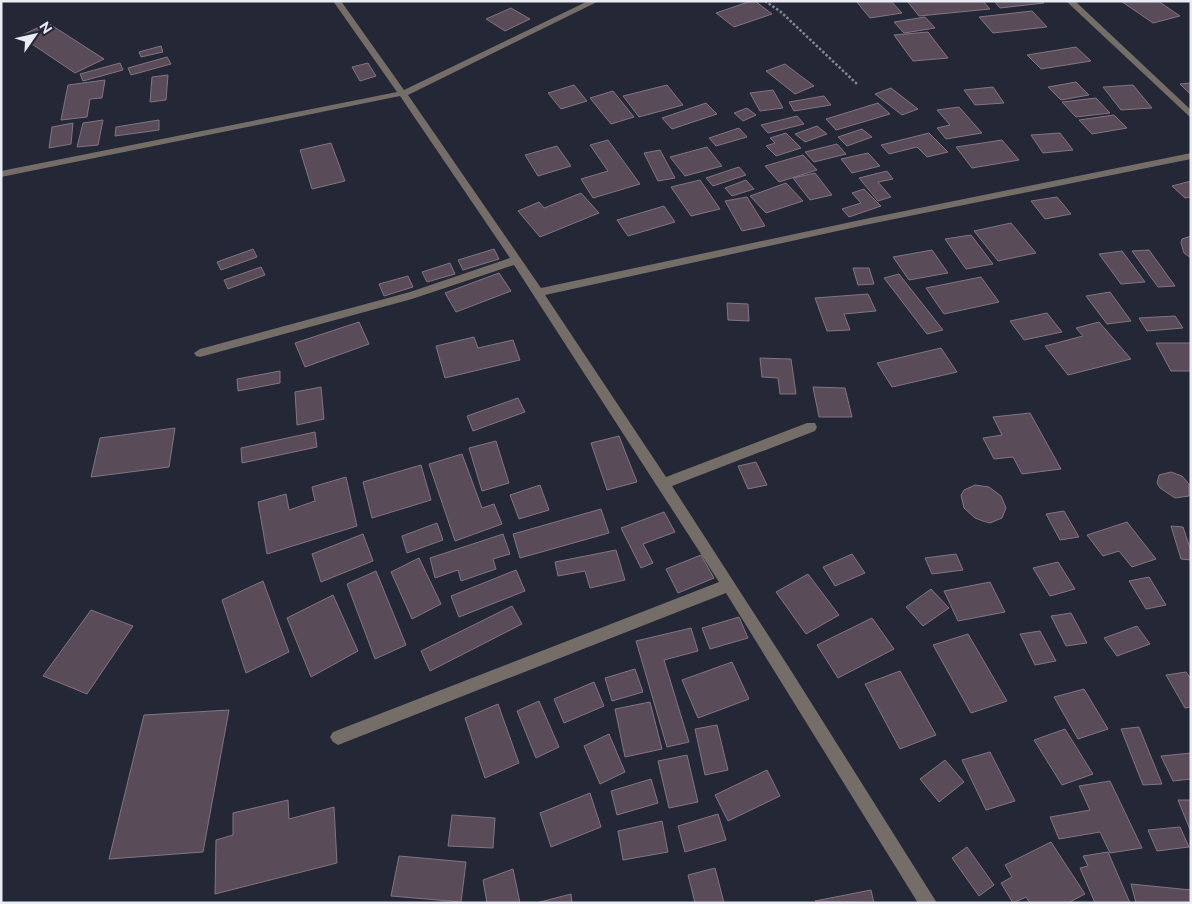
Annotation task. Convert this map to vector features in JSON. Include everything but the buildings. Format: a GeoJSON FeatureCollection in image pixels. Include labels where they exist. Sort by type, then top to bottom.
{"type":"FeatureCollection","features":[{"type":"Feature","properties":{"kind":"street"},"geometry":{"type":"LineString","coordinates":[[338,1],[404,93],[539,292],[729,585],[928,903]]}},
{"type":"Feature","properties":{"kind":"street"},"geometry":{"type":"LineString","coordinates":[[1,174],[404,93],[595,1]]}},
{"type":"Feature","properties":{"kind":"street"},"geometry":{"type":"LineString","coordinates":[[1070,1],[1191,115]]}},
{"type":"Feature","properties":{"kind":"street"},"geometry":{"type":"LineString","coordinates":[[539,292],[865,222],[1191,156]]}},
{"type":"Feature","properties":{"kind":"street"},"geometry":{"type":"LineString","coordinates":[[200,353],[412,295],[516,260]]}},
{"type":"Feature","properties":{"kind":"street"},"geometry":{"type":"LineString","coordinates":[[662,484],[811,427]]}},
{"type":"Feature","properties":{"kind":"street"},"geometry":{"type":"LineString","coordinates":[[338,737],[729,585]]}},
{"type":"Feature","properties":{"kind":"path"},"geometry":{"type":"LineString","coordinates":[[765,1],[781,12],[857,84]]}}]}
